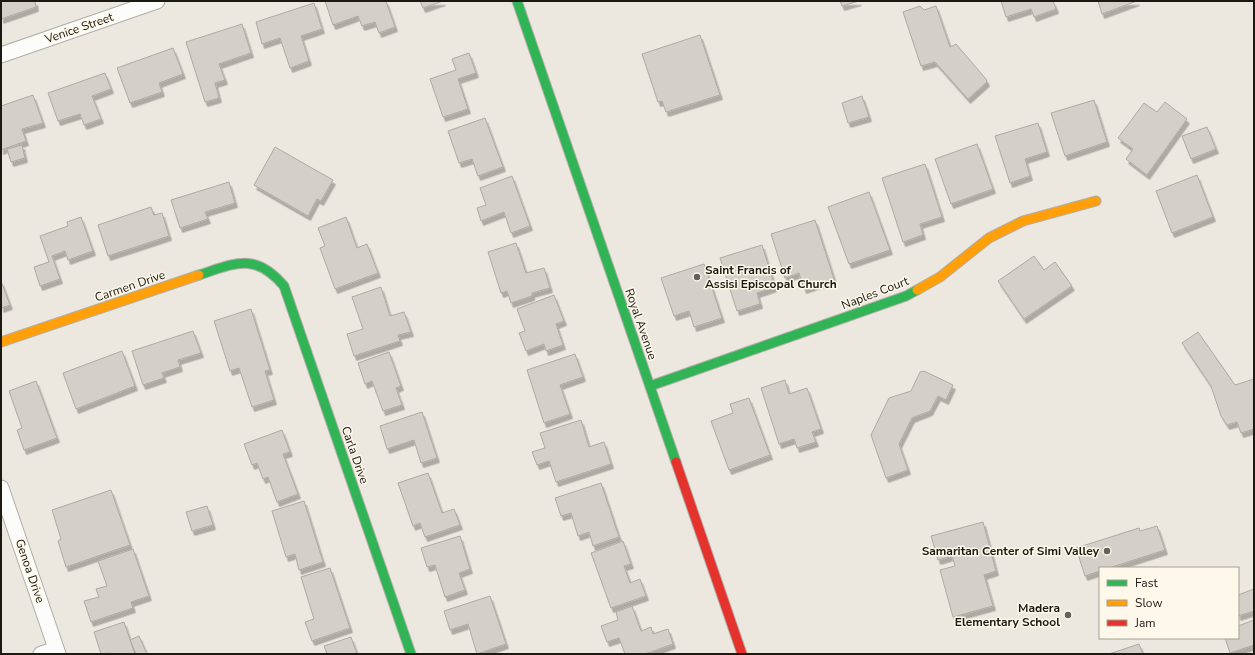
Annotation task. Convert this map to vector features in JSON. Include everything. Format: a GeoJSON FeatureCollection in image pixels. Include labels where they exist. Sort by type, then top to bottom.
{"type":"FeatureCollection","features":[{"type":"Feature","properties":{"kind":"street","name":"Venice Street"},"geometry":{"type":"LineString","coordinates":[[1,55],[157,1]]}},
{"type":"Feature","properties":{"kind":"street","name":"Royal Avenue"},"geometry":{"type":"LineString","coordinates":[[517,1],[742,654]]}},
{"type":"Feature","properties":{"kind":"street","name":"Naples Court"},"geometry":{"type":"LineString","coordinates":[[650,386],[906,296],[940,277],[989,238],[1023,221],[1096,202]]}},
{"type":"Feature","properties":{"kind":"street","name":"Carmen Drive"},"geometry":{"type":"LineString","coordinates":[[1,342],[236,263],[255,263],[268,269]]}},
{"type":"Feature","properties":{"kind":"street","name":"Carla Drive"},"geometry":{"type":"LineString","coordinates":[[268,269],[273,272],[284,286],[411,654]]}},
{"type":"Feature","properties":{"kind":"street","name":"Genoa Drive"},"geometry":{"type":"LineString","coordinates":[[1,488],[57,651]]}},
{"type":"Feature","properties":{"kind":"street"},"geometry":{"type":"LineString","coordinates":[[41,654],[57,651]]}},
{"type":"Feature","properties":{"kind":"building"},"geometry":{"type":"Polygon","coordinates":[[[1,1],[35,1],[36,7],[1,19],[1,1]]]}},
{"type":"Feature","properties":{"kind":"building"},"geometry":{"type":"Polygon","coordinates":[[[325,1],[386,1],[395,27],[379,33],[375,22],[362,26],[358,16],[333,25],[325,1]]]}},
{"type":"Feature","properties":{"kind":"building"},"geometry":{"type":"Polygon","coordinates":[[[420,1],[443,1],[423,8],[420,1]]]}},
{"type":"Feature","properties":{"kind":"building"},"geometry":{"type":"Polygon","coordinates":[[[840,1],[859,1],[842,6],[840,1]]]}},
{"type":"Feature","properties":{"kind":"building"},"geometry":{"type":"Polygon","coordinates":[[[1001,1],[1053,1],[1056,9],[1034,17],[1031,9],[1006,17],[1001,1]]]}},
{"type":"Feature","properties":{"kind":"building"},"geometry":{"type":"Polygon","coordinates":[[[1098,1],[1137,1],[1102,14],[1098,1]]]}},
{"type":"Feature","properties":{"kind":"building"},"geometry":{"type":"Polygon","coordinates":[[[314,3],[322,29],[301,36],[309,61],[290,68],[280,38],[262,44],[256,22],[314,3]]]}},
{"type":"Feature","properties":{"kind":"building"},"geometry":{"type":"Polygon","coordinates":[[[920,6],[924,10],[936,6],[950,47],[956,44],[986,79],[987,82],[968,99],[935,62],[921,66],[903,12],[920,6]]]}},
{"type":"Feature","properties":{"kind":"building"},"geometry":{"type":"Polygon","coordinates":[[[242,24],[251,53],[219,64],[225,80],[215,83],[219,98],[205,102],[186,42],[242,24]]]}},
{"type":"Feature","properties":{"kind":"building"},"geometry":{"type":"Polygon","coordinates":[[[700,35],[720,95],[666,112],[662,101],[658,102],[642,54],[700,35]]]}},
{"type":"Feature","properties":{"kind":"building"},"geometry":{"type":"Polygon","coordinates":[[[173,48],[183,74],[159,83],[162,92],[130,103],[117,68],[173,48]]]}},
{"type":"Feature","properties":{"kind":"building"},"geometry":{"type":"Polygon","coordinates":[[[469,53],[476,73],[458,79],[468,109],[443,117],[430,79],[456,70],[452,59],[469,53]]]}},
{"type":"Feature","properties":{"kind":"building"},"geometry":{"type":"Polygon","coordinates":[[[105,73],[111,89],[92,96],[101,119],[84,125],[80,114],[58,121],[48,93],[105,73]]]}},
{"type":"Feature","properties":{"kind":"building"},"geometry":{"type":"Polygon","coordinates":[[[33,95],[43,123],[22,129],[26,141],[1,150],[1,106],[33,95]]]}},
{"type":"Feature","properties":{"kind":"building"},"geometry":{"type":"Polygon","coordinates":[[[862,96],[869,117],[848,123],[842,103],[862,96]]]}},
{"type":"Feature","properties":{"kind":"building"},"geometry":{"type":"Polygon","coordinates":[[[1094,100],[1107,142],[1065,156],[1051,113],[1094,100]]]}},
{"type":"Feature","properties":{"kind":"building"},"geometry":{"type":"Polygon","coordinates":[[[1165,102],[1187,119],[1147,175],[1126,159],[1133,149],[1118,138],[1144,103],[1157,112],[1165,102]]]}},
{"type":"Feature","properties":{"kind":"building"},"geometry":{"type":"Polygon","coordinates":[[[485,118],[503,167],[478,176],[472,159],[459,163],[448,131],[485,118]]]}},
{"type":"Feature","properties":{"kind":"building"},"geometry":{"type":"Polygon","coordinates":[[[1038,123],[1047,152],[1025,159],[1030,176],[1010,183],[995,136],[1038,123]]]}},
{"type":"Feature","properties":{"kind":"building"},"geometry":{"type":"Polygon","coordinates":[[[1207,127],[1216,149],[1191,159],[1182,136],[1207,127]]]}},
{"type":"Feature","properties":{"kind":"building"},"geometry":{"type":"Polygon","coordinates":[[[977,144],[993,189],[951,204],[935,159],[977,144]]]}},
{"type":"Feature","properties":{"kind":"building"},"geometry":{"type":"Polygon","coordinates":[[[22,145],[25,158],[11,162],[7,149],[22,145]]]}},
{"type":"Feature","properties":{"kind":"building"},"geometry":{"type":"Polygon","coordinates":[[[275,147],[333,180],[321,201],[317,199],[308,216],[254,185],[275,147]]]}},
{"type":"Feature","properties":{"kind":"building"},"geometry":{"type":"Polygon","coordinates":[[[925,164],[942,217],[920,224],[923,235],[903,242],[882,178],[925,164]]]}},
{"type":"Feature","properties":{"kind":"building"},"geometry":{"type":"Polygon","coordinates":[[[1197,175],[1213,217],[1172,233],[1156,191],[1197,175]]]}},
{"type":"Feature","properties":{"kind":"building"},"geometry":{"type":"Polygon","coordinates":[[[512,176],[530,226],[511,233],[504,212],[481,221],[477,208],[486,205],[480,188],[512,176]]]}},
{"type":"Feature","properties":{"kind":"building"},"geometry":{"type":"Polygon","coordinates":[[[229,182],[235,203],[205,212],[208,219],[180,228],[171,200],[229,182]]]}},
{"type":"Feature","properties":{"kind":"building"},"geometry":{"type":"Polygon","coordinates":[[[869,192],[890,250],[849,264],[828,207],[869,192]]]}},
{"type":"Feature","properties":{"kind":"building"},"geometry":{"type":"Polygon","coordinates":[[[151,207],[154,215],[162,213],[169,236],[108,256],[98,225],[151,207]]]}},
{"type":"Feature","properties":{"kind":"building"},"geometry":{"type":"Polygon","coordinates":[[[81,217],[93,251],[68,260],[65,251],[52,256],[60,279],[40,286],[34,267],[49,262],[40,236],[68,226],[67,222],[81,217]]]}},
{"type":"Feature","properties":{"kind":"building"},"geometry":{"type":"Polygon","coordinates":[[[346,217],[357,248],[367,244],[378,273],[335,289],[320,248],[325,246],[318,228],[346,217]]]}},
{"type":"Feature","properties":{"kind":"building"},"geometry":{"type":"Polygon","coordinates":[[[815,220],[834,279],[804,289],[799,273],[785,278],[771,234],[815,220]]]}},
{"type":"Feature","properties":{"kind":"building"},"geometry":{"type":"Polygon","coordinates":[[[516,243],[526,273],[544,268],[550,288],[532,293],[532,296],[511,303],[507,291],[501,293],[488,252],[516,243]]]}},
{"type":"Feature","properties":{"kind":"building"},"geometry":{"type":"Polygon","coordinates":[[[762,245],[775,287],[757,293],[760,304],[737,311],[720,258],[762,245]]]}},
{"type":"Feature","properties":{"kind":"building"},"geometry":{"type":"Polygon","coordinates":[[[1034,256],[1044,270],[1055,262],[1072,286],[1024,319],[998,281],[1034,256]]]}},
{"type":"Feature","properties":{"kind":"building"},"geometry":{"type":"Polygon","coordinates":[[[704,264],[722,318],[694,327],[689,311],[674,316],[661,278],[704,264]]]}},
{"type":"Feature","properties":{"kind":"building"},"geometry":{"type":"Polygon","coordinates":[[[1,281],[10,305],[1,308],[1,281]]]}},
{"type":"Feature","properties":{"kind":"building"},"geometry":{"type":"Polygon","coordinates":[[[381,287],[390,316],[404,312],[411,332],[398,335],[400,341],[354,356],[347,334],[363,329],[352,297],[381,287]]]}},
{"type":"Feature","properties":{"kind":"building"},"geometry":{"type":"Polygon","coordinates":[[[554,295],[564,321],[556,324],[563,345],[546,351],[544,344],[526,351],[519,333],[525,331],[517,309],[554,295]]]}},
{"type":"Feature","properties":{"kind":"building"},"geometry":{"type":"Polygon","coordinates":[[[251,309],[270,370],[265,371],[274,400],[252,407],[239,368],[230,371],[214,321],[251,309]]]}},
{"type":"Feature","properties":{"kind":"building"},"geometry":{"type":"Polygon","coordinates":[[[193,331],[201,353],[178,360],[180,367],[162,373],[164,378],[143,385],[132,351],[193,331]]]}},
{"type":"Feature","properties":{"kind":"building"},"geometry":{"type":"Polygon","coordinates":[[[1198,332],[1235,385],[1254,379],[1254,429],[1241,433],[1237,422],[1227,425],[1221,416],[1211,386],[1182,343],[1198,332]]]}},
{"type":"Feature","properties":{"kind":"building"},"geometry":{"type":"Polygon","coordinates":[[[122,351],[135,386],[76,409],[63,373],[122,351]]]}},
{"type":"Feature","properties":{"kind":"building"},"geometry":{"type":"Polygon","coordinates":[[[389,352],[401,386],[396,388],[402,405],[383,411],[372,381],[365,384],[358,363],[389,352]]]}},
{"type":"Feature","properties":{"kind":"building"},"geometry":{"type":"Polygon","coordinates":[[[575,354],[583,377],[560,385],[570,414],[544,423],[527,370],[575,354]]]}},
{"type":"Feature","properties":{"kind":"building"},"geometry":{"type":"Polygon","coordinates":[[[924,371],[953,385],[946,400],[938,396],[930,411],[912,418],[899,444],[908,470],[886,478],[871,435],[889,398],[911,391],[920,372],[924,371]]]}},
{"type":"Feature","properties":{"kind":"building"},"geometry":{"type":"Polygon","coordinates":[[[785,380],[789,394],[807,388],[821,429],[812,432],[816,442],[797,448],[794,439],[779,444],[761,388],[785,380]]]}},
{"type":"Feature","properties":{"kind":"building"},"geometry":{"type":"Polygon","coordinates":[[[36,381],[57,438],[24,450],[17,430],[22,428],[9,391],[36,381]]]}},
{"type":"Feature","properties":{"kind":"building"},"geometry":{"type":"Polygon","coordinates":[[[749,398],[770,455],[729,470],[711,421],[733,413],[730,404],[749,398]]]}},
{"type":"Feature","properties":{"kind":"building"},"geometry":{"type":"Polygon","coordinates":[[[422,412],[437,458],[421,463],[414,440],[387,449],[380,426],[422,412]]]}},
{"type":"Feature","properties":{"kind":"building"},"geometry":{"type":"Polygon","coordinates":[[[581,420],[589,447],[604,442],[611,464],[556,482],[549,461],[537,465],[532,452],[545,448],[540,433],[581,420]]]}},
{"type":"Feature","properties":{"kind":"building"},"geometry":{"type":"Polygon","coordinates":[[[282,430],[290,452],[283,454],[298,494],[277,502],[268,477],[263,479],[257,463],[252,465],[244,444],[282,430]]]}},
{"type":"Feature","properties":{"kind":"building"},"geometry":{"type":"Polygon","coordinates":[[[428,473],[442,513],[454,509],[460,525],[425,537],[420,523],[413,526],[398,483],[428,473]]]}},
{"type":"Feature","properties":{"kind":"building"},"geometry":{"type":"Polygon","coordinates":[[[601,483],[619,537],[593,546],[589,532],[578,536],[571,513],[561,516],[555,498],[601,483]]]}},
{"type":"Feature","properties":{"kind":"building"},"geometry":{"type":"Polygon","coordinates":[[[111,490],[130,545],[66,567],[58,541],[61,539],[52,510],[111,490]]]}},
{"type":"Feature","properties":{"kind":"building"},"geometry":{"type":"Polygon","coordinates":[[[304,501],[323,562],[299,570],[295,554],[286,557],[272,511],[304,501]]]}},
{"type":"Feature","properties":{"kind":"building"},"geometry":{"type":"Polygon","coordinates":[[[207,506],[213,525],[192,531],[186,512],[207,506]]]}},
{"type":"Feature","properties":{"kind":"building"},"geometry":{"type":"Polygon","coordinates":[[[983,522],[996,571],[984,575],[993,606],[953,617],[940,570],[955,566],[952,556],[938,560],[931,536],[983,522]]]}},
{"type":"Feature","properties":{"kind":"building"},"geometry":{"type":"Polygon","coordinates":[[[1157,526],[1165,550],[1112,567],[1099,567],[1099,571],[1085,576],[1076,548],[1139,528],[1140,531],[1157,526]]]}},
{"type":"Feature","properties":{"kind":"building"},"geometry":{"type":"Polygon","coordinates":[[[460,536],[470,569],[459,573],[465,590],[445,597],[435,565],[427,567],[421,548],[460,536]]]}},
{"type":"Feature","properties":{"kind":"building"},"geometry":{"type":"Polygon","coordinates":[[[623,541],[631,564],[624,566],[630,583],[640,579],[646,596],[611,608],[591,553],[623,541]]]}},
{"type":"Feature","properties":{"kind":"building"},"geometry":{"type":"Polygon","coordinates":[[[133,549],[149,596],[131,602],[133,608],[91,622],[84,601],[99,597],[96,589],[107,586],[98,561],[133,549]]]}},
{"type":"Feature","properties":{"kind":"building"},"geometry":{"type":"Polygon","coordinates":[[[330,568],[350,628],[312,641],[305,622],[314,619],[301,577],[330,568]]]}},
{"type":"Feature","properties":{"kind":"building"},"geometry":{"type":"Polygon","coordinates":[[[1254,589],[1254,611],[1239,616],[1239,595],[1254,589]]]}},
{"type":"Feature","properties":{"kind":"building"},"geometry":{"type":"Polygon","coordinates":[[[490,596],[506,644],[477,654],[468,624],[450,630],[444,611],[490,596]]]}},
{"type":"Feature","properties":{"kind":"building"},"geometry":{"type":"Polygon","coordinates":[[[632,606],[641,631],[651,627],[653,634],[668,629],[673,644],[645,654],[625,654],[619,638],[607,642],[601,626],[618,620],[616,612],[632,606]]]}},
{"type":"Feature","properties":{"kind":"building"},"geometry":{"type":"Polygon","coordinates":[[[1254,620],[1254,645],[1230,653],[1225,639],[1239,639],[1239,626],[1254,620]]]}},
{"type":"Feature","properties":{"kind":"building"},"geometry":{"type":"Polygon","coordinates":[[[124,622],[135,654],[101,654],[94,632],[124,622]]]}},
{"type":"Feature","properties":{"kind":"building"},"geometry":{"type":"Polygon","coordinates":[[[139,636],[147,654],[136,654],[130,640],[139,636]]]}},
{"type":"Feature","properties":{"kind":"building"},"geometry":{"type":"Polygon","coordinates":[[[351,637],[357,654],[327,654],[324,646],[351,637]]]}},
{"type":"Feature","properties":{"kind":"building"},"geometry":{"type":"Polygon","coordinates":[[[1139,644],[1143,654],[1109,654],[1139,644]]]}},
{"type":"Feature","properties":{"kind":"traffic: fast"},"geometry":{"type":"LineString","coordinates":[[517,1],[676,462]]}},
{"type":"Feature","properties":{"kind":"traffic: fast"},"geometry":{"type":"LineString","coordinates":[[199,275],[235,264],[254,264],[264,268],[274,275],[284,286],[411,654]]}},
{"type":"Feature","properties":{"kind":"traffic: fast"},"geometry":{"type":"LineString","coordinates":[[650,386],[906,296],[917,290]]}},
{"type":"Feature","properties":{"kind":"traffic: slow"},"geometry":{"type":"LineString","coordinates":[[917,290],[940,277],[989,238],[1023,221],[1096,201]]}},
{"type":"Feature","properties":{"kind":"traffic: slow"},"geometry":{"type":"LineString","coordinates":[[1,342],[199,275]]}},
{"type":"Feature","properties":{"kind":"traffic: jam"},"geometry":{"type":"LineString","coordinates":[[676,462],[742,654]]}},
{"type":"Feature","properties":{"kind":"place","name":"Saint Francis of Assisi Episcopal Church"},"geometry":{"type":"Point","coordinates":[697,277]}},
{"type":"Feature","properties":{"kind":"place","name":"Samaritan Center of Simi Valley"},"geometry":{"type":"Point","coordinates":[1107,551]}},
{"type":"Feature","properties":{"kind":"place","name":"Madera Elementary School"},"geometry":{"type":"Point","coordinates":[1068,615]}}]}
